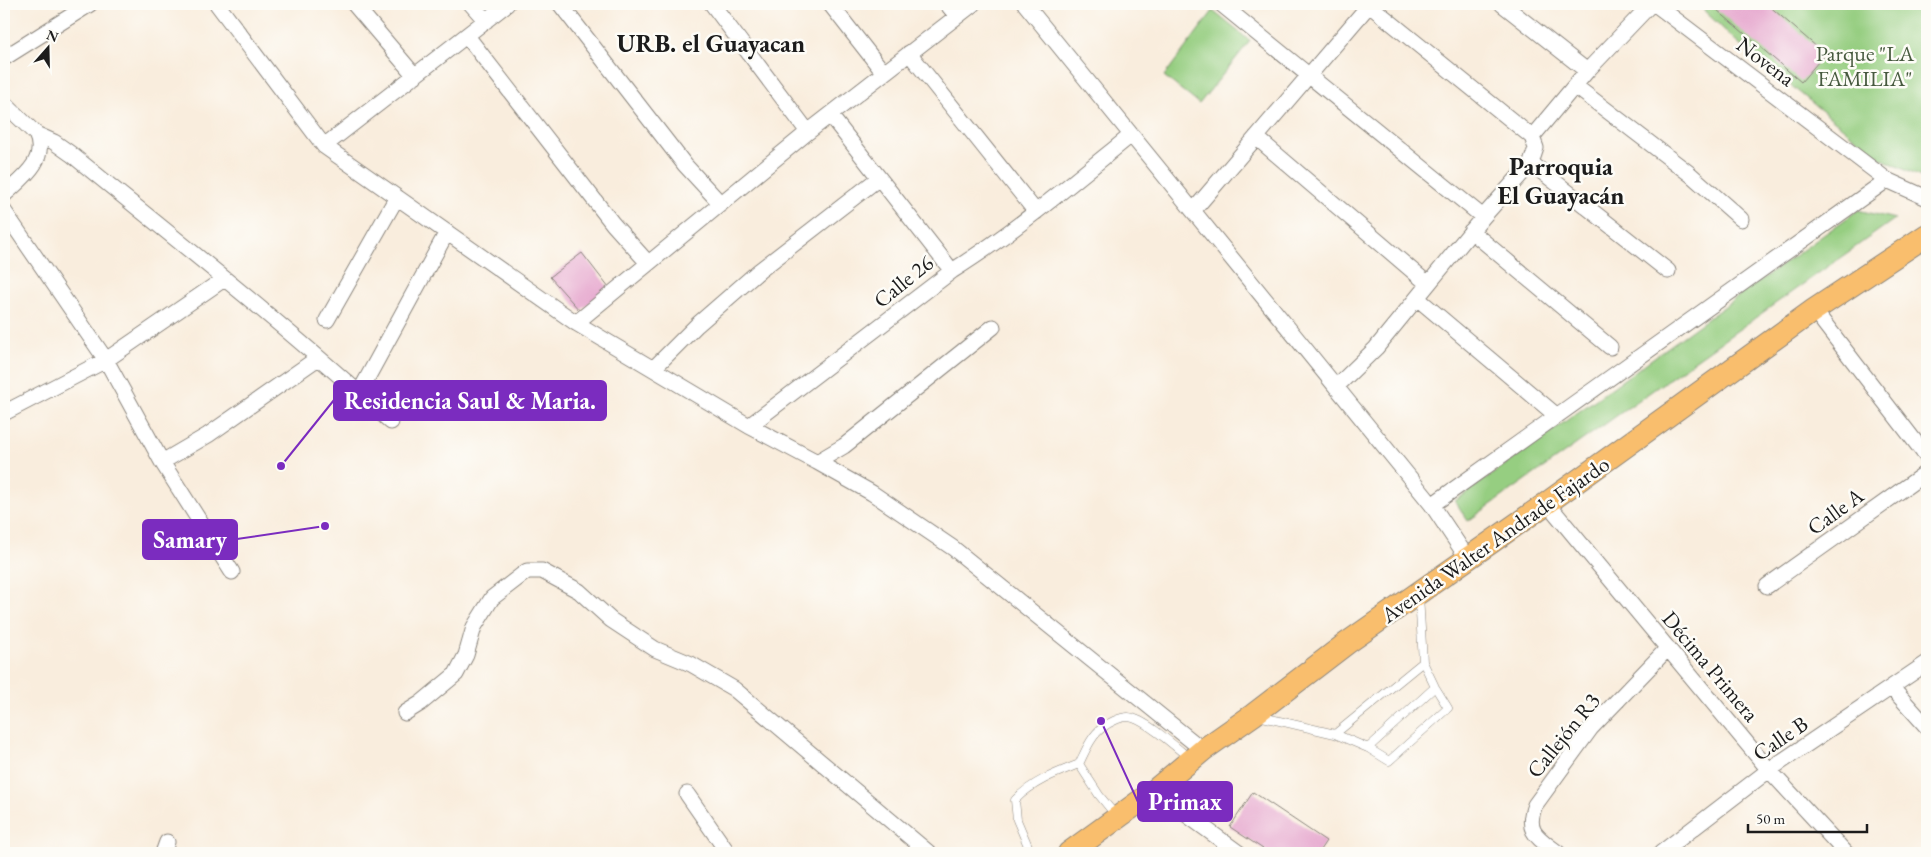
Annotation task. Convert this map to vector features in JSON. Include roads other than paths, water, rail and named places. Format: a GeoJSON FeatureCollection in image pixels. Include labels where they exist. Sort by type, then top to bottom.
{"type":"FeatureCollection","features":[{"type":"Feature","properties":{"kind":"main road","name":"Avenida Walter Andrade Fajardo"},"geometry":{"type":"LineString","coordinates":[[1069,853],[1154,791],[1197,755],[1347,643],[1547,503],[1814,310],[1927,234]]}},
{"type":"Feature","properties":{"kind":"street"},"geometry":{"type":"LineString","coordinates":[[4,58],[90,4]]}},
{"type":"Feature","properties":{"kind":"street"},"geometry":{"type":"LineString","coordinates":[[217,4],[324,146],[576,323],[749,426],[872,493],[953,548],[1197,755]]}},
{"type":"Feature","properties":{"kind":"street"},"geometry":{"type":"LineString","coordinates":[[354,4],[415,76]]}},
{"type":"Feature","properties":{"kind":"street"},"geometry":{"type":"LineString","coordinates":[[471,4],[486,21]]}},
{"type":"Feature","properties":{"kind":"street"},"geometry":{"type":"LineString","coordinates":[[324,146],[507,4]]}},
{"type":"Feature","properties":{"kind":"street"},"geometry":{"type":"LineString","coordinates":[[560,4],[685,165],[721,204]]}},
{"type":"Feature","properties":{"kind":"street"},"geometry":{"type":"LineString","coordinates":[[712,4],[808,132]]}},
{"type":"Feature","properties":{"kind":"street"},"geometry":{"type":"LineString","coordinates":[[830,4],[884,73]]}},
{"type":"Feature","properties":{"kind":"street"},"geometry":{"type":"LineString","coordinates":[[947,4],[957,16]]}},
{"type":"Feature","properties":{"kind":"street"},"geometry":{"type":"LineString","coordinates":[[576,323],[808,132],[973,4]]}},
{"type":"Feature","properties":{"kind":"street"},"geometry":{"type":"LineString","coordinates":[[1025,4],[1130,136],[1432,505],[1468,559]]}},
{"type":"Feature","properties":{"kind":"street"},"geometry":{"type":"LineString","coordinates":[[1222,4],[1483,217]]}},
{"type":"Feature","properties":{"kind":"street"},"geometry":{"type":"LineString","coordinates":[[1193,211],[1310,76],[1369,4],[1532,137],[1536,148],[1531,162],[1471,231],[1376,348],[1336,387]]}},
{"type":"Feature","properties":{"kind":"street"},"geometry":{"type":"LineString","coordinates":[[1502,4],[1587,71]]}},
{"type":"Feature","properties":{"kind":"street"},"geometry":{"type":"LineString","coordinates":[[1532,137],[1587,71],[1651,4]]}},
{"type":"Feature","properties":{"kind":"street","name":"Novena"},"geometry":{"type":"LineString","coordinates":[[1655,4],[1887,180],[1927,198]]}},
{"type":"Feature","properties":{"kind":"street"},"geometry":{"type":"LineString","coordinates":[[467,36],[613,224],[648,263]]}},
{"type":"Feature","properties":{"kind":"street"},"geometry":{"type":"LineString","coordinates":[[909,53],[1036,212]]}},
{"type":"Feature","properties":{"kind":"street"},"geometry":{"type":"LineString","coordinates":[[1575,86],[1690,174],[1741,219]]}},
{"type":"Feature","properties":{"kind":"street"},"geometry":{"type":"LineString","coordinates":[[4,102],[36,134],[40,143],[39,154],[30,171],[4,195]]}},
{"type":"Feature","properties":{"kind":"street","name":"Calle 26"},"geometry":{"type":"LineString","coordinates":[[749,426],[952,271],[830,115]]}},
{"type":"Feature","properties":{"kind":"street"},"geometry":{"type":"LineString","coordinates":[[36,134],[54,142],[71,154],[224,279],[391,422]]}},
{"type":"Feature","properties":{"kind":"street"},"geometry":{"type":"LineString","coordinates":[[952,271],[987,249],[1036,212],[1130,136]]}},
{"type":"Feature","properties":{"kind":"street"},"geometry":{"type":"LineString","coordinates":[[1256,138],[1428,284]]}},
{"type":"Feature","properties":{"kind":"street"},"geometry":{"type":"LineString","coordinates":[[1531,162],[1668,271]]}},
{"type":"Feature","properties":{"kind":"street"},"geometry":{"type":"LineString","coordinates":[[654,368],[697,325],[760,271],[879,178]]}},
{"type":"Feature","properties":{"kind":"street"},"geometry":{"type":"LineString","coordinates":[[1432,505],[1887,180]]}},
{"type":"Feature","properties":{"kind":"street"},"geometry":{"type":"LineString","coordinates":[[327,320],[397,197]]}},
{"type":"Feature","properties":{"kind":"street"},"geometry":{"type":"LineString","coordinates":[[4,211],[106,360],[162,462],[232,572]]}},
{"type":"Feature","properties":{"kind":"street"},"geometry":{"type":"LineString","coordinates":[[1471,231],[1610,347]]}},
{"type":"Feature","properties":{"kind":"street"},"geometry":{"type":"LineString","coordinates":[[359,393],[447,232]]}},
{"type":"Feature","properties":{"kind":"street"},"geometry":{"type":"LineString","coordinates":[[4,413],[106,360],[224,279]]}},
{"type":"Feature","properties":{"kind":"street"},"geometry":{"type":"LineString","coordinates":[[1417,298],[1557,416]]}},
{"type":"Feature","properties":{"kind":"street"},"geometry":{"type":"LineString","coordinates":[[1814,310],[1927,457]]}},
{"type":"Feature","properties":{"kind":"street"},"geometry":{"type":"LineString","coordinates":[[817,462],[844,446],[993,327]]}},
{"type":"Feature","properties":{"kind":"street"},"geometry":{"type":"LineString","coordinates":[[162,462],[208,435],[318,358]]}},
{"type":"Feature","properties":{"kind":"street","name":"Calle A"},"geometry":{"type":"LineString","coordinates":[[1767,586],[1927,472]]}},
{"type":"Feature","properties":{"kind":"street","name":"Décima Primera"},"geometry":{"type":"LineString","coordinates":[[1547,503],[1769,770],[1846,853]]}},
{"type":"Feature","properties":{"kind":"street"},"geometry":{"type":"LineString","coordinates":[[405,713],[421,703],[456,674],[466,655],[474,626],[492,598],[527,571],[542,571],[579,592],[611,620],[655,649],[692,664],[734,690],[929,853]]}},
{"type":"Feature","properties":{"kind":"street","name":"Callejón R3"},"geometry":{"type":"LineString","coordinates":[[1558,853],[1534,834],[1530,818],[1535,805],[1591,728],[1668,648]]}},
{"type":"Feature","properties":{"kind":"street","name":"Calle B"},"geometry":{"type":"LineString","coordinates":[[1661,853],[1769,770],[1927,664]]}},
{"type":"Feature","properties":{"kind":"street"},"geometry":{"type":"LineString","coordinates":[[1892,688],[1927,727]]}},
{"type":"Feature","properties":{"kind":"street"},"geometry":{"type":"LineString","coordinates":[[1154,791],[1239,853]]}},
{"type":"Feature","properties":{"kind":"street"},"geometry":{"type":"LineString","coordinates":[[687,794],[728,853]]}},
{"type":"Feature","properties":{"kind":"lane"},"geometry":{"type":"LineString","coordinates":[[1252,715],[1335,734],[1390,760],[1448,708],[1434,687],[1423,662],[1418,594]]}},
{"type":"Feature","properties":{"kind":"lane"},"geometry":{"type":"LineString","coordinates":[[1335,734],[1423,662]]}},
{"type":"Feature","properties":{"kind":"lane"},"geometry":{"type":"LineString","coordinates":[[1368,748],[1434,687]]}},
{"type":"Feature","properties":{"kind":"lane"},"geometry":{"type":"LineString","coordinates":[[1031,853],[1017,820],[1015,800],[1024,791],[1047,778],[1079,764],[1092,739],[1102,728],[1117,720],[1128,717],[1144,724],[1197,755]]}},
{"type":"Feature","properties":{"kind":"lane"},"geometry":{"type":"LineString","coordinates":[[1079,764],[1099,795],[1118,818]]}},
{"type":"Feature","properties":{"kind":"place","name":"Residencia Saul & Maria."},"geometry":{"type":"Point","coordinates":[281,466]}},
{"type":"Feature","properties":{"kind":"place","name":"Samary"},"geometry":{"type":"Point","coordinates":[325,526]}},
{"type":"Feature","properties":{"kind":"place","name":"Primax"},"geometry":{"type":"Point","coordinates":[1101,721]}},
{"type":"Feature","properties":{"kind":"district","name":"URB. el Guayacan"},"geometry":{"type":"Point","coordinates":[711,43]}},
{"type":"Feature","properties":{"kind":"district","name":"Parroquia El Guayacán"},"geometry":{"type":"Point","coordinates":[1561,180]}},
{"type":"Feature","properties":{"kind":"park label","name":"Parque \"LA FAMILIA\""},"geometry":{"type":"Point","coordinates":[1865,66]}}]}
